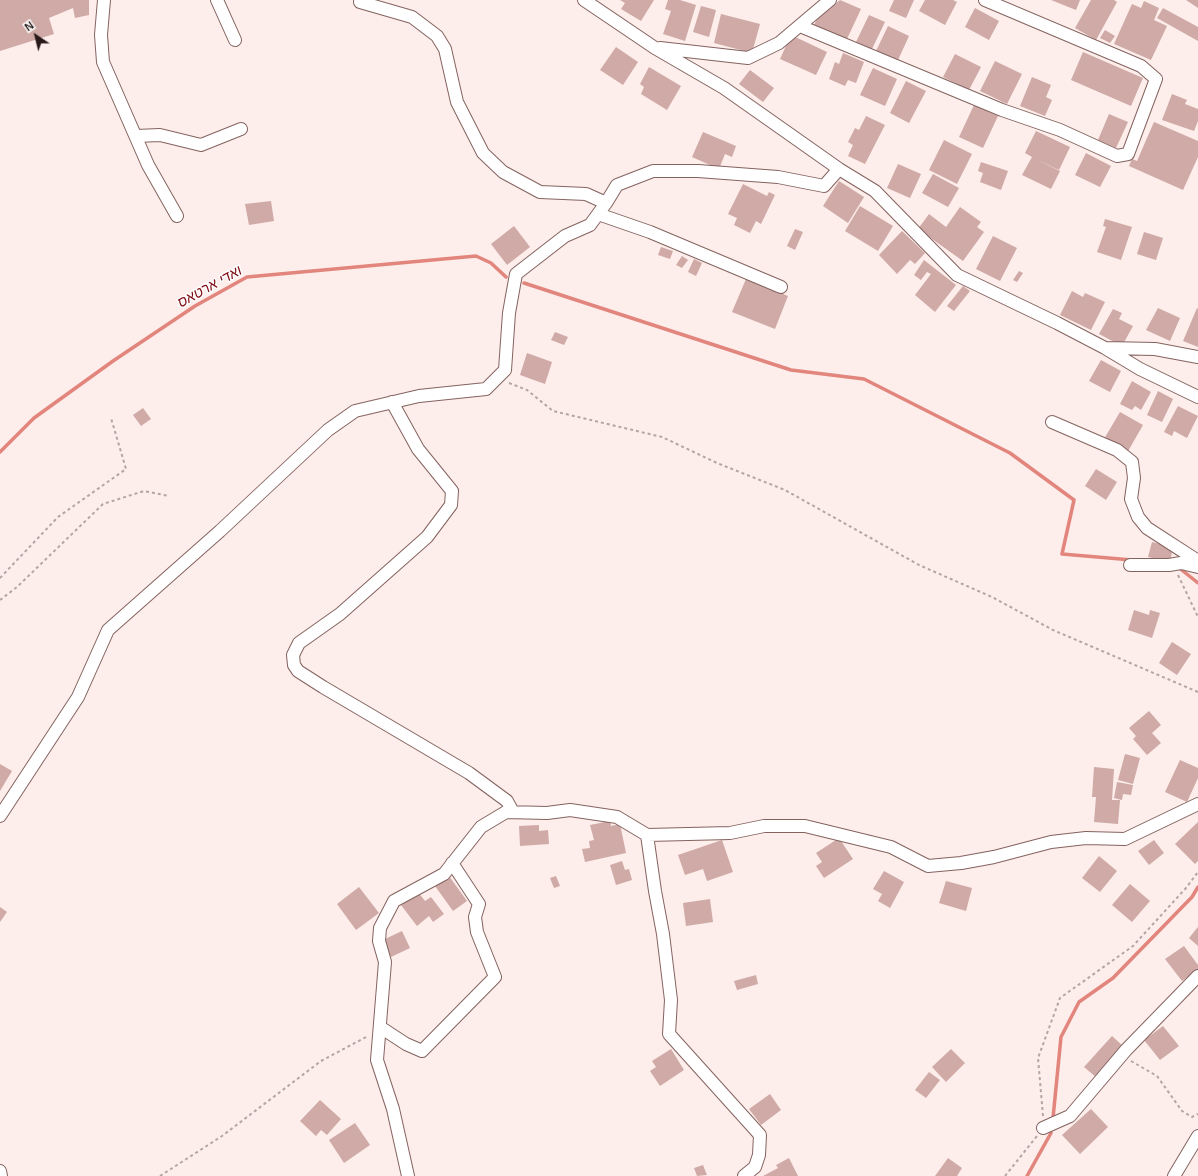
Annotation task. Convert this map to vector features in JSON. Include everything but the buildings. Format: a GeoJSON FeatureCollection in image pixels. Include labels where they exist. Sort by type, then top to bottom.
{"type":"FeatureCollection","features":[{"type":"Feature","properties":{"kind":"street"},"geometry":{"type":"LineString","coordinates":[[104,0],[101,35],[103,62],[148,165],[177,216]]}},
{"type":"Feature","properties":{"kind":"street"},"geometry":{"type":"LineString","coordinates":[[218,0],[235,40]]}},
{"type":"Feature","properties":{"kind":"street"},"geometry":{"type":"LineString","coordinates":[[584,0],[655,48],[724,88],[840,169],[875,191],[957,274],[1105,348],[1140,369],[1198,397]]}},
{"type":"Feature","properties":{"kind":"street"},"geometry":{"type":"LineString","coordinates":[[655,48],[748,58],[779,43],[830,0]]}},
{"type":"Feature","properties":{"kind":"street"},"geometry":{"type":"LineString","coordinates":[[800,26],[1002,110],[1060,130],[1117,156],[1128,154],[1156,79],[1141,66],[985,0]]}},
{"type":"Feature","properties":{"kind":"street"},"geometry":{"type":"LineString","coordinates":[[360,2],[412,17],[437,36],[444,48],[457,102],[483,153],[503,172],[540,192],[586,194],[606,203]]}},
{"type":"Feature","properties":{"kind":"street"},"geometry":{"type":"LineString","coordinates":[[136,136],[160,135],[201,145],[242,129]]}},
{"type":"Feature","properties":{"kind":"street"},"geometry":{"type":"LineString","coordinates":[[0,816],[78,696],[108,630],[220,531],[328,430],[355,411],[419,396],[486,389],[505,370],[509,313],[516,274],[565,236],[590,224],[606,203],[617,185],[653,171],[698,171],[778,177],[824,186],[840,169]]}},
{"type":"Feature","properties":{"kind":"street"},"geometry":{"type":"LineString","coordinates":[[598,214],[650,232],[781,287]]}},
{"type":"Feature","properties":{"kind":"street"},"geometry":{"type":"LineString","coordinates":[[1105,348],[1155,349],[1198,357]]}},
{"type":"Feature","properties":{"kind":"street"},"geometry":{"type":"LineString","coordinates":[[392,402],[418,449],[452,491],[451,504],[427,537],[340,614],[299,643],[293,656],[294,665],[298,671],[323,687],[469,773],[507,801],[513,812]]}},
{"type":"Feature","properties":{"kind":"street"},"geometry":{"type":"LineString","coordinates":[[1052,422],[1117,450],[1132,462],[1134,478],[1132,499],[1138,517],[1147,528],[1198,561]]}},
{"type":"Feature","properties":{"kind":"street"},"geometry":{"type":"LineString","coordinates":[[1130,565],[1169,565],[1181,563],[1198,567]]}},
{"type":"Feature","properties":{"kind":"street"},"geometry":{"type":"LineString","coordinates":[[408,1176],[393,1109],[378,1060],[385,962],[379,941],[380,928],[394,901],[444,874],[481,827],[506,812],[547,813],[570,810],[617,817],[647,835],[730,834],[764,826],[805,826],[890,847],[928,866],[961,863],[994,857],[1051,842],[1086,838],[1124,839],[1198,804]]}},
{"type":"Feature","properties":{"kind":"street"},"geometry":{"type":"LineString","coordinates":[[647,835],[663,934],[671,1000],[669,1034],[760,1135],[759,1155],[755,1167],[744,1176]]}},
{"type":"Feature","properties":{"kind":"street"},"geometry":{"type":"LineString","coordinates":[[380,1027],[406,1044],[422,1051],[495,978],[477,932],[475,917],[479,904],[452,862]]}},
{"type":"Feature","properties":{"kind":"street"},"geometry":{"type":"LineString","coordinates":[[1043,1128],[1070,1116],[1122,1055],[1198,976]]}},
{"type":"Feature","properties":{"kind":"street"},"geometry":{"type":"LineString","coordinates":[[1174,1176],[1198,1136]]}},
{"type":"Feature","properties":{"kind":"street"},"geometry":{"type":"LineString","coordinates":[[0,1171],[1,1176]]}},
{"type":"Feature","properties":{"kind":"path"},"geometry":{"type":"LineString","coordinates":[[496,378],[527,390],[553,410],[662,437],[717,463],[785,490],[918,565],[992,597],[1053,630],[1198,692]]}},
{"type":"Feature","properties":{"kind":"path"},"geometry":{"type":"LineString","coordinates":[[0,578],[58,517],[126,469],[112,418]]}},
{"type":"Feature","properties":{"kind":"path"},"geometry":{"type":"LineString","coordinates":[[0,600],[53,553],[103,504],[144,491],[169,496]]}},
{"type":"Feature","properties":{"kind":"path"},"geometry":{"type":"LineString","coordinates":[[1169,565],[1177,574],[1198,617]]}},
{"type":"Feature","properties":{"kind":"path"},"geometry":{"type":"LineString","coordinates":[[1005,1176],[1043,1128],[1038,1058],[1060,998],[1133,946],[1186,888],[1198,872]]}},
{"type":"Feature","properties":{"kind":"path"},"geometry":{"type":"LineString","coordinates":[[160,1176],[222,1136],[320,1061],[360,1041],[380,1027]]}},
{"type":"Feature","properties":{"kind":"path"},"geometry":{"type":"LineString","coordinates":[[1122,1055],[1157,1076],[1182,1111],[1192,1117],[1198,1114]]}},
{"type":"Feature","properties":{"kind":"waterway","name":"ואדי ארטאס"},"geometry":{"type":"LineString","coordinates":[[0,452],[34,418],[113,361],[195,306],[247,277],[476,256],[491,263],[506,277]]}},
{"type":"Feature","properties":{"kind":"waterway"},"geometry":{"type":"LineString","coordinates":[[524,283],[791,370],[864,379],[1010,453],[1074,500],[1062,554],[1132,560]]}},
{"type":"Feature","properties":{"kind":"waterway"},"geometry":{"type":"LineString","coordinates":[[1178,567],[1198,583]]}},
{"type":"Feature","properties":{"kind":"waterway"},"geometry":{"type":"LineString","coordinates":[[1053,1118],[1061,1037],[1079,1002],[1113,978],[1192,897],[1198,887]]}},
{"type":"Feature","properties":{"kind":"waterway"},"geometry":{"type":"LineString","coordinates":[[1027,1176],[1051,1133]]}}]}
